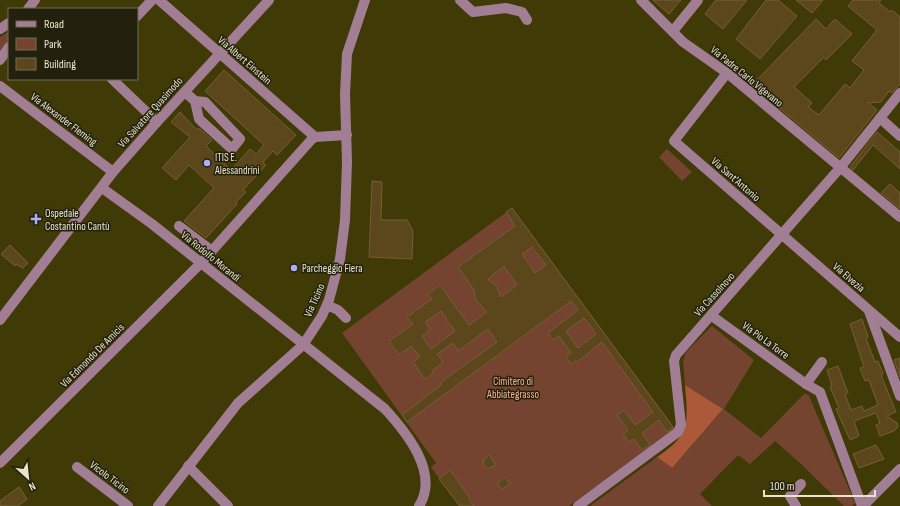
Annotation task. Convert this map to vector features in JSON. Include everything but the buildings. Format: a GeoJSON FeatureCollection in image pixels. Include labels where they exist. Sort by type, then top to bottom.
{"type":"FeatureCollection","features":[{"type":"Feature","properties":{"kind":"street"},"geometry":{"type":"LineString","coordinates":[[138,15],[152,0]]}},
{"type":"Feature","properties":{"kind":"street","name":"Via Albert Einstein"},"geometry":{"type":"LineString","coordinates":[[159,0],[315,137]]}},
{"type":"Feature","properties":{"kind":"street","name":"Via Salvatore Quasimodo"},"geometry":{"type":"LineString","coordinates":[[0,320],[113,172],[269,0]]}},
{"type":"Feature","properties":{"kind":"street","name":"Via Ticino"},"geometry":{"type":"LineString","coordinates":[[158,506],[238,403],[303,345],[322,316],[327,305],[336,280],[342,250],[346,207],[347,135],[345,94],[347,54],[365,0]]}},
{"type":"Feature","properties":{"kind":"street"},"geometry":{"type":"LineString","coordinates":[[460,0],[473,12],[512,9],[522,12],[527,20]]}},
{"type":"Feature","properties":{"kind":"street","name":"Via Padre Carlo Vigevano"},"geometry":{"type":"LineString","coordinates":[[641,0],[683,42],[727,73],[900,217]]}},
{"type":"Feature","properties":{"kind":"street"},"geometry":{"type":"LineString","coordinates":[[673,31],[698,0]]}},
{"type":"Feature","properties":{"kind":"street"},"geometry":{"type":"LineString","coordinates":[[0,60],[8,48]]}},
{"type":"Feature","properties":{"kind":"street","name":"Via Sant'Antonio"},"geometry":{"type":"LineString","coordinates":[[727,73],[674,141],[782,235]]}},
{"type":"Feature","properties":{"kind":"street"},"geometry":{"type":"LineString","coordinates":[[113,80],[157,122]]}},
{"type":"Feature","properties":{"kind":"street","name":"Via Alexander Fleming"},"geometry":{"type":"LineString","coordinates":[[0,86],[113,172]]}},
{"type":"Feature","properties":{"kind":"street"},"geometry":{"type":"LineString","coordinates":[[185,92],[195,101],[199,119],[232,149],[240,139],[205,102],[195,101]]}},
{"type":"Feature","properties":{"kind":"street","name":"Via Cassolnovo"},"geometry":{"type":"LineString","coordinates":[[578,506],[676,434],[680,429],[674,361],[676,355],[712,316],[840,168],[900,93]]}},
{"type":"Feature","properties":{"kind":"street"},"geometry":{"type":"LineString","coordinates":[[880,118],[900,136]]}},
{"type":"Feature","properties":{"kind":"street"},"geometry":{"type":"LineString","coordinates":[[315,137],[347,135]]}},
{"type":"Feature","properties":{"kind":"street","name":"Via Edmondo De Amicis"},"geometry":{"type":"LineString","coordinates":[[1,459],[212,252],[315,137]]}},
{"type":"Feature","properties":{"kind":"street","name":"Via Rodolfo Morandi"},"geometry":{"type":"LineString","coordinates":[[102,188],[201,263],[303,345],[334,367],[385,408],[406,435],[418,454],[425,478],[425,488],[419,506]]}},
{"type":"Feature","properties":{"kind":"street"},"geometry":{"type":"LineString","coordinates":[[179,226],[212,252]]}},
{"type":"Feature","properties":{"kind":"street","name":"Via Elvezia"},"geometry":{"type":"LineString","coordinates":[[782,235],[900,337]]}},
{"type":"Feature","properties":{"kind":"street"},"geometry":{"type":"LineString","coordinates":[[327,305],[338,310],[346,318]]}},
{"type":"Feature","properties":{"kind":"street"},"geometry":{"type":"LineString","coordinates":[[868,309],[900,396]]}},
{"type":"Feature","properties":{"kind":"street","name":"Via Pio La Torre"},"geometry":{"type":"LineString","coordinates":[[712,316],[806,384],[820,392],[863,506]]}},
{"type":"Feature","properties":{"kind":"street"},"geometry":{"type":"LineString","coordinates":[[806,384],[822,362]]}},
{"type":"Feature","properties":{"kind":"street"},"geometry":{"type":"LineString","coordinates":[[188,466],[228,506]]}},
{"type":"Feature","properties":{"kind":"street","name":"Vicolo Ticino"},"geometry":{"type":"LineString","coordinates":[[77,467],[128,506]]}},
{"type":"Feature","properties":{"kind":"street"},"geometry":{"type":"LineString","coordinates":[[863,506],[900,469]]}},
{"type":"Feature","properties":{"kind":"street"},"geometry":{"type":"LineString","coordinates":[[794,505],[790,496],[800,484]]}},
{"type":"Feature","properties":{"kind":"green space"},"geometry":{"type":"Polygon","coordinates":[[[8,32],[8,43],[0,55],[0,37],[8,32]]]}},
{"type":"Feature","properties":{"kind":"green space"},"geometry":{"type":"Polygon","coordinates":[[[667,149],[692,172],[682,181],[659,157],[667,149]]]}},
{"type":"Feature","properties":{"kind":"green space","name":"Cimitero di Abbiategrasso"},"geometry":{"type":"Polygon","coordinates":[[[512,208],[675,429],[569,506],[459,506],[431,467],[436,463],[342,333],[512,208]]]}},
{"type":"Feature","properties":{"kind":"green space"},"geometry":{"type":"Polygon","coordinates":[[[712,326],[754,360],[724,409],[761,438],[805,393],[809,396],[855,503],[852,506],[844,506],[775,441],[750,464],[738,455],[700,494],[712,506],[590,506],[657,457],[672,468],[723,409],[685,385],[683,361],[686,352],[712,326]]]}},
{"type":"Feature","properties":{"kind":"shaded area"},"geometry":{"type":"Polygon","coordinates":[[[685,385],[723,409],[672,468],[657,457],[676,442],[685,427],[687,409],[685,385]]]}},
{"type":"Feature","properties":{"kind":"place","name":"ITIS E. Alessandrini"},"geometry":{"type":"Point","coordinates":[207,163]}},
{"type":"Feature","properties":{"kind":"place","name":"Ospedale Costantino Cantù"},"geometry":{"type":"Point","coordinates":[36,219]}},
{"type":"Feature","properties":{"kind":"place","name":"Parcheggio Fiera"},"geometry":{"type":"Point","coordinates":[294,268]}}]}
